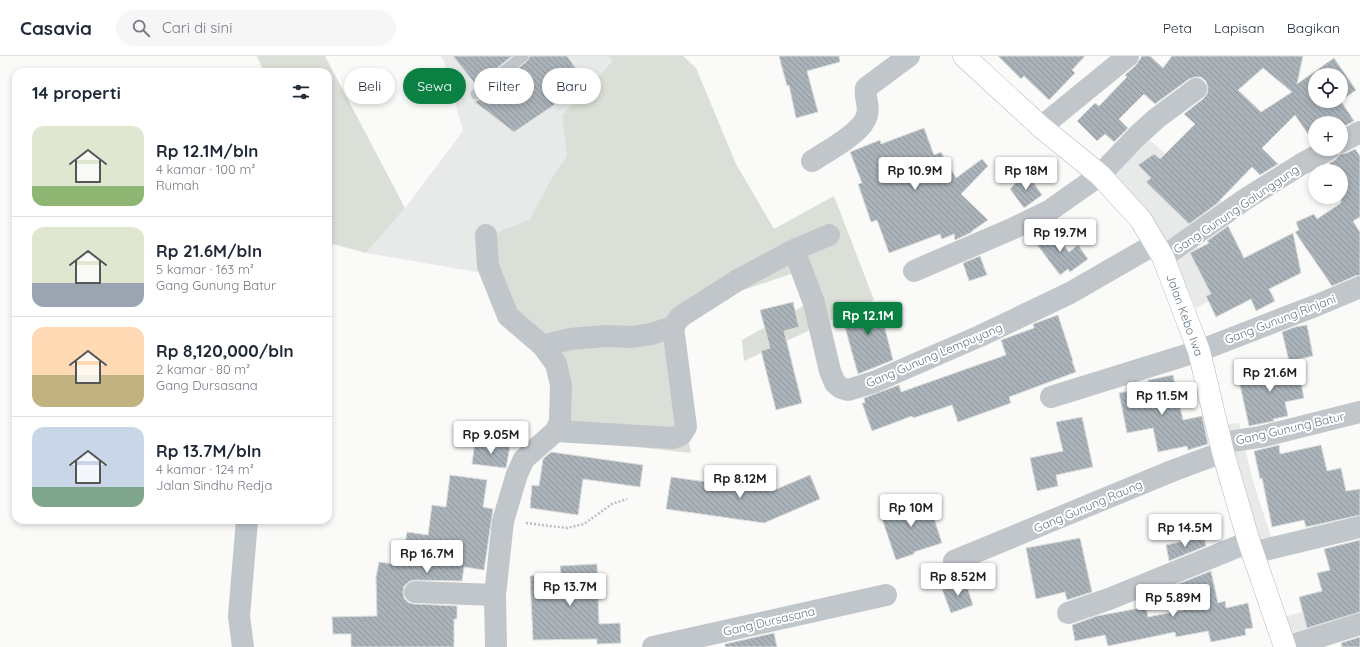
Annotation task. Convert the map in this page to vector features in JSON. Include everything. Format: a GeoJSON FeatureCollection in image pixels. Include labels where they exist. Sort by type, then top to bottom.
{"type":"FeatureCollection","features":[{"type":"Feature","properties":{"kind":"street"},"geometry":{"type":"LineString","coordinates":[[812,161],[853,134],[861,126],[868,114],[865,92],[866,88],[909,56]]}},
{"type":"Feature","properties":{"kind":"street","name":"Jalan Kebo Iwa"},"geometry":{"type":"LineString","coordinates":[[964,56],[1041,127],[1100,175],[1141,220],[1159,251],[1199,351],[1222,447],[1251,547],[1286,647]]}},
{"type":"Feature","properties":{"kind":"street"},"geometry":{"type":"LineString","coordinates":[[1041,127],[1128,56]]}},
{"type":"Feature","properties":{"kind":"street"},"geometry":{"type":"LineString","coordinates":[[914,271],[1014,228],[1042,214],[1100,175],[1152,123],[1196,89]]}},
{"type":"Feature","properties":{"kind":"street"},"geometry":{"type":"LineString","coordinates":[[1348,138],[1360,132]]}},
{"type":"Feature","properties":{"kind":"street","name":"Gang Gunung Galunggung"},"geometry":{"type":"LineString","coordinates":[[1159,251],[1316,156]]}},
{"type":"Feature","properties":{"kind":"street"},"geometry":{"type":"LineString","coordinates":[[486,235],[488,266],[508,316],[543,346],[556,364],[561,385],[560,421],[556,430],[524,459],[517,474],[503,521],[495,595],[496,647]]}},
{"type":"Feature","properties":{"kind":"street"},"geometry":{"type":"LineString","coordinates":[[543,346],[570,339],[605,336],[632,337],[651,334],[673,327],[680,317],[738,280],[794,250],[829,235]]}},
{"type":"Feature","properties":{"kind":"street","name":"Gang Gunung Lempuyang"},"geometry":{"type":"LineString","coordinates":[[794,250],[814,303],[830,371],[835,383],[841,388],[848,390],[874,382],[980,336],[1159,251]]}},
{"type":"Feature","properties":{"kind":"street","name":"Gang Gunung Rinjani"},"geometry":{"type":"LineString","coordinates":[[1051,397],[1199,351],[1360,287]]}},
{"type":"Feature","properties":{"kind":"street"},"geometry":{"type":"LineString","coordinates":[[556,430],[667,438],[673,438],[681,435],[686,427],[673,327]]}},
{"type":"Feature","properties":{"kind":"street","name":"Gang Gunung Batur"},"geometry":{"type":"LineString","coordinates":[[1222,447],[1360,412]]}},
{"type":"Feature","properties":{"kind":"street","name":"Gang Gunung Raung"},"geometry":{"type":"LineString","coordinates":[[954,561],[1172,471],[1222,447]]}},
{"type":"Feature","properties":{"kind":"street"},"geometry":{"type":"LineString","coordinates":[[243,647],[239,616],[247,524]]}},
{"type":"Feature","properties":{"kind":"street"},"geometry":{"type":"LineString","coordinates":[[1068,613],[1251,547],[1360,527]]}},
{"type":"Feature","properties":{"kind":"street"},"geometry":{"type":"LineString","coordinates":[[415,592],[495,595]]}},
{"type":"Feature","properties":{"kind":"street","name":"Gang Dursasana"},"geometry":{"type":"LineString","coordinates":[[653,647],[886,595]]}},
{"type":"Feature","properties":{"kind":"street"},"geometry":{"type":"LineString","coordinates":[[1286,647],[1360,624]]}},
{"type":"Feature","properties":{"kind":"lane"},"geometry":{"type":"LineString","coordinates":[[508,68],[523,56]]}},
{"type":"Feature","properties":{"kind":"path"},"geometry":{"type":"LineString","coordinates":[[503,521],[567,528],[584,524],[612,504],[626,499]]}},
{"type":"Feature","properties":{"kind":"shaded area"},"geometry":{"type":"Polygon","coordinates":[[[257,56],[325,56],[331,68],[262,68],[257,56]]]}},
{"type":"Feature","properties":{"kind":"shaded area"},"geometry":{"type":"Polygon","coordinates":[[[440,56],[608,56],[612,60],[601,72],[601,68],[542,68],[542,104],[572,104],[562,115],[568,156],[550,181],[530,219],[487,237],[483,273],[366,253],[405,208],[463,131],[456,104],[466,104],[466,68],[446,68],[443,59],[440,56]]]}},
{"type":"Feature","properties":{"kind":"shaded area"},"geometry":{"type":"Polygon","coordinates":[[[608,56],[683,56],[696,68],[736,164],[774,229],[834,196],[874,300],[744,361],[742,340],[805,305],[794,273],[734,293],[719,301],[668,340],[691,453],[555,438],[549,352],[483,273],[487,237],[530,219],[550,181],[567,156],[562,115],[572,104],[601,104],[601,73],[612,61],[608,56]]]}},
{"type":"Feature","properties":{"kind":"shaded area"},"geometry":{"type":"Polygon","coordinates":[[[332,69],[344,92],[344,104],[350,104],[405,208],[366,253],[332,244],[332,69]]]}},
{"type":"Feature","properties":{"kind":"shaded area"},"geometry":{"type":"Polygon","coordinates":[[[1141,133],[1239,215],[1195,242],[1223,293],[1196,308],[1172,256],[1102,179],[1141,133]]]}},
{"type":"Feature","properties":{"kind":"shaded area"},"geometry":{"type":"Polygon","coordinates":[[[1239,423],[1252,478],[1275,549],[1245,549],[1219,482],[1206,426],[1239,423]]]}},
{"type":"Feature","properties":{"kind":"shaded area"},"geometry":{"type":"Polygon","coordinates":[[[1319,608],[1328,639],[1295,647],[1279,618],[1319,608]]]}},
{"type":"Feature","properties":{"kind":"building"},"geometry":{"type":"Polygon","coordinates":[[[453,56],[512,56],[497,68],[474,68],[474,82],[466,72],[466,68],[463,68],[453,56]]]}},
{"type":"Feature","properties":{"kind":"building"},"geometry":{"type":"Polygon","coordinates":[[[530,56],[567,56],[575,68],[542,68],[542,104],[555,104],[514,132],[478,104],[534,104],[534,68],[518,68],[527,61],[530,56]]]}},
{"type":"Feature","properties":{"kind":"building"},"geometry":{"type":"Polygon","coordinates":[[[779,56],[839,56],[840,62],[807,71],[818,112],[796,118],[789,85],[787,86],[779,56]]]}},
{"type":"Feature","properties":{"kind":"building"},"geometry":{"type":"Polygon","coordinates":[[[998,56],[1085,56],[1072,70],[1075,73],[1049,100],[1024,76],[1021,79],[998,56]]]}},
{"type":"Feature","properties":{"kind":"building"},"geometry":{"type":"Polygon","coordinates":[[[1142,56],[1150,56],[1163,68],[1172,56],[1303,56],[1297,84],[1308,76],[1308,108],[1346,108],[1354,121],[1348,124],[1348,116],[1308,116],[1308,134],[1295,115],[1262,148],[1278,164],[1260,175],[1252,167],[1219,202],[1189,224],[1146,182],[1151,178],[1138,165],[1154,154],[1160,159],[1195,124],[1184,114],[1207,94],[1208,88],[1206,81],[1201,77],[1189,79],[1155,104],[1144,94],[1119,119],[1128,128],[1114,142],[1105,134],[1097,141],[1077,121],[1095,103],[1099,106],[1127,77],[1125,75],[1136,65],[1142,56]],[[1263,68],[1238,90],[1261,112],[1292,92],[1263,68]]]}},
{"type":"Feature","properties":{"kind":"building"},"geometry":{"type":"Polygon","coordinates":[[[1334,58],[1341,68],[1320,68],[1334,58]]]}},
{"type":"Feature","properties":{"kind":"building"},"geometry":{"type":"Polygon","coordinates":[[[1348,78],[1356,90],[1348,96],[1348,78]]]}},
{"type":"Feature","properties":{"kind":"building"},"geometry":{"type":"Polygon","coordinates":[[[924,128],[934,155],[941,152],[956,178],[982,159],[988,166],[961,194],[988,220],[972,232],[955,240],[954,234],[942,239],[940,234],[889,253],[877,220],[871,222],[858,184],[862,183],[850,152],[880,140],[881,144],[924,128]]]}},
{"type":"Feature","properties":{"kind":"building"},"geometry":{"type":"Polygon","coordinates":[[[1355,149],[1360,156],[1360,217],[1353,221],[1360,232],[1360,275],[1332,286],[1295,232],[1299,230],[1296,222],[1314,214],[1317,219],[1340,204],[1348,204],[1348,164],[1329,163],[1335,160],[1338,156],[1348,156],[1348,152],[1355,149]]]}},
{"type":"Feature","properties":{"kind":"building"},"geometry":{"type":"Polygon","coordinates":[[[1026,172],[1042,195],[1024,208],[1010,189],[1026,172]]]}},
{"type":"Feature","properties":{"kind":"building"},"geometry":{"type":"Polygon","coordinates":[[[1228,226],[1244,258],[1293,233],[1301,273],[1269,289],[1275,301],[1256,311],[1251,299],[1216,317],[1206,296],[1211,294],[1190,253],[1209,243],[1207,241],[1228,226]]]}},
{"type":"Feature","properties":{"kind":"building"},"geometry":{"type":"Polygon","coordinates":[[[1052,229],[1069,252],[1078,245],[1088,259],[1070,272],[1068,269],[1060,275],[1035,242],[1052,229]]]}},
{"type":"Feature","properties":{"kind":"building"},"geometry":{"type":"Polygon","coordinates":[[[980,256],[987,275],[969,281],[963,263],[980,256]]]}},
{"type":"Feature","properties":{"kind":"building"},"geometry":{"type":"Polygon","coordinates":[[[793,302],[799,327],[784,331],[802,403],[776,410],[761,351],[770,348],[760,310],[793,302]]]}},
{"type":"Feature","properties":{"kind":"building"},"geometry":{"type":"Polygon","coordinates":[[[887,302],[892,319],[883,321],[893,360],[858,374],[841,313],[887,302]]]}},
{"type":"Feature","properties":{"kind":"building"},"geometry":{"type":"Polygon","coordinates":[[[1058,315],[1076,372],[1009,397],[1011,403],[958,422],[952,405],[913,418],[912,416],[872,431],[862,403],[865,403],[864,398],[899,385],[901,392],[1006,355],[1001,340],[1034,328],[1033,324],[1058,315]]]}},
{"type":"Feature","properties":{"kind":"building"},"geometry":{"type":"Polygon","coordinates":[[[1307,325],[1313,356],[1289,361],[1282,332],[1295,327],[1307,325]]]}},
{"type":"Feature","properties":{"kind":"building"},"geometry":{"type":"Polygon","coordinates":[[[1297,364],[1304,398],[1285,402],[1288,416],[1273,419],[1274,421],[1249,426],[1238,376],[1297,364]]]}},
{"type":"Feature","properties":{"kind":"building"},"geometry":{"type":"Polygon","coordinates":[[[1173,375],[1183,420],[1202,416],[1208,444],[1188,450],[1187,446],[1158,452],[1153,428],[1127,433],[1119,393],[1149,387],[1148,380],[1173,375]]]}},
{"type":"Feature","properties":{"kind":"building"},"geometry":{"type":"Polygon","coordinates":[[[1082,417],[1093,467],[1056,475],[1058,486],[1037,491],[1030,458],[1063,451],[1056,422],[1082,417]]]}},
{"type":"Feature","properties":{"kind":"building"},"geometry":{"type":"Polygon","coordinates":[[[475,441],[510,446],[506,468],[472,464],[475,441]]]}},
{"type":"Feature","properties":{"kind":"building"},"geometry":{"type":"Polygon","coordinates":[[[1279,445],[1280,454],[1321,445],[1327,471],[1341,468],[1346,491],[1360,489],[1360,515],[1306,527],[1304,520],[1272,527],[1262,478],[1260,479],[1254,451],[1279,445]]]}},
{"type":"Feature","properties":{"kind":"building"},"geometry":{"type":"Polygon","coordinates":[[[551,452],[643,465],[640,487],[583,479],[578,515],[530,508],[532,485],[539,486],[543,459],[551,452]]]}},
{"type":"Feature","properties":{"kind":"building"},"geometry":{"type":"Polygon","coordinates":[[[450,475],[487,480],[483,507],[493,509],[484,570],[464,567],[462,581],[410,581],[404,586],[403,592],[404,598],[409,603],[457,606],[457,619],[454,619],[454,647],[351,647],[351,634],[333,634],[332,617],[377,616],[376,577],[379,562],[402,565],[407,532],[428,535],[432,505],[446,507],[450,475]]]}},
{"type":"Feature","properties":{"kind":"building"},"geometry":{"type":"Polygon","coordinates":[[[810,475],[820,499],[764,523],[666,509],[671,477],[772,491],[810,475]]]}},
{"type":"Feature","properties":{"kind":"building"},"geometry":{"type":"Polygon","coordinates":[[[927,497],[942,543],[914,552],[914,554],[896,560],[880,513],[927,497]]]}},
{"type":"Feature","properties":{"kind":"building"},"geometry":{"type":"Polygon","coordinates":[[[1204,537],[1206,546],[1169,561],[1166,545],[1204,537]]]}},
{"type":"Feature","properties":{"kind":"building"},"geometry":{"type":"Polygon","coordinates":[[[1080,538],[1092,592],[1067,600],[1065,592],[1036,599],[1026,548],[1080,538]]]}},
{"type":"Feature","properties":{"kind":"building"},"geometry":{"type":"Polygon","coordinates":[[[1360,540],[1360,612],[1307,628],[1299,597],[1322,591],[1317,573],[1330,570],[1324,549],[1360,540]]]}},
{"type":"Feature","properties":{"kind":"building"},"geometry":{"type":"Polygon","coordinates":[[[597,564],[599,624],[620,623],[621,643],[597,644],[597,639],[533,640],[530,576],[561,574],[560,566],[597,564]]]}},
{"type":"Feature","properties":{"kind":"building"},"geometry":{"type":"Polygon","coordinates":[[[1211,571],[1218,603],[1225,601],[1226,608],[1248,603],[1253,628],[1245,629],[1246,635],[1211,642],[1208,631],[1176,637],[1175,632],[1108,646],[1105,635],[1075,641],[1072,625],[1097,616],[1146,607],[1148,617],[1184,610],[1178,584],[1211,571]]]}},
{"type":"Feature","properties":{"kind":"building"},"geometry":{"type":"Polygon","coordinates":[[[965,581],[973,605],[951,613],[942,589],[965,581]]]}},
{"type":"Feature","properties":{"kind":"building"},"geometry":{"type":"Polygon","coordinates":[[[774,633],[777,647],[725,647],[725,644],[774,633]]]}},
{"type":"Feature","properties":{"kind":"building"},"geometry":{"type":"Polygon","coordinates":[[[1360,637],[1360,647],[1342,647],[1341,643],[1360,637]]]}}]}
